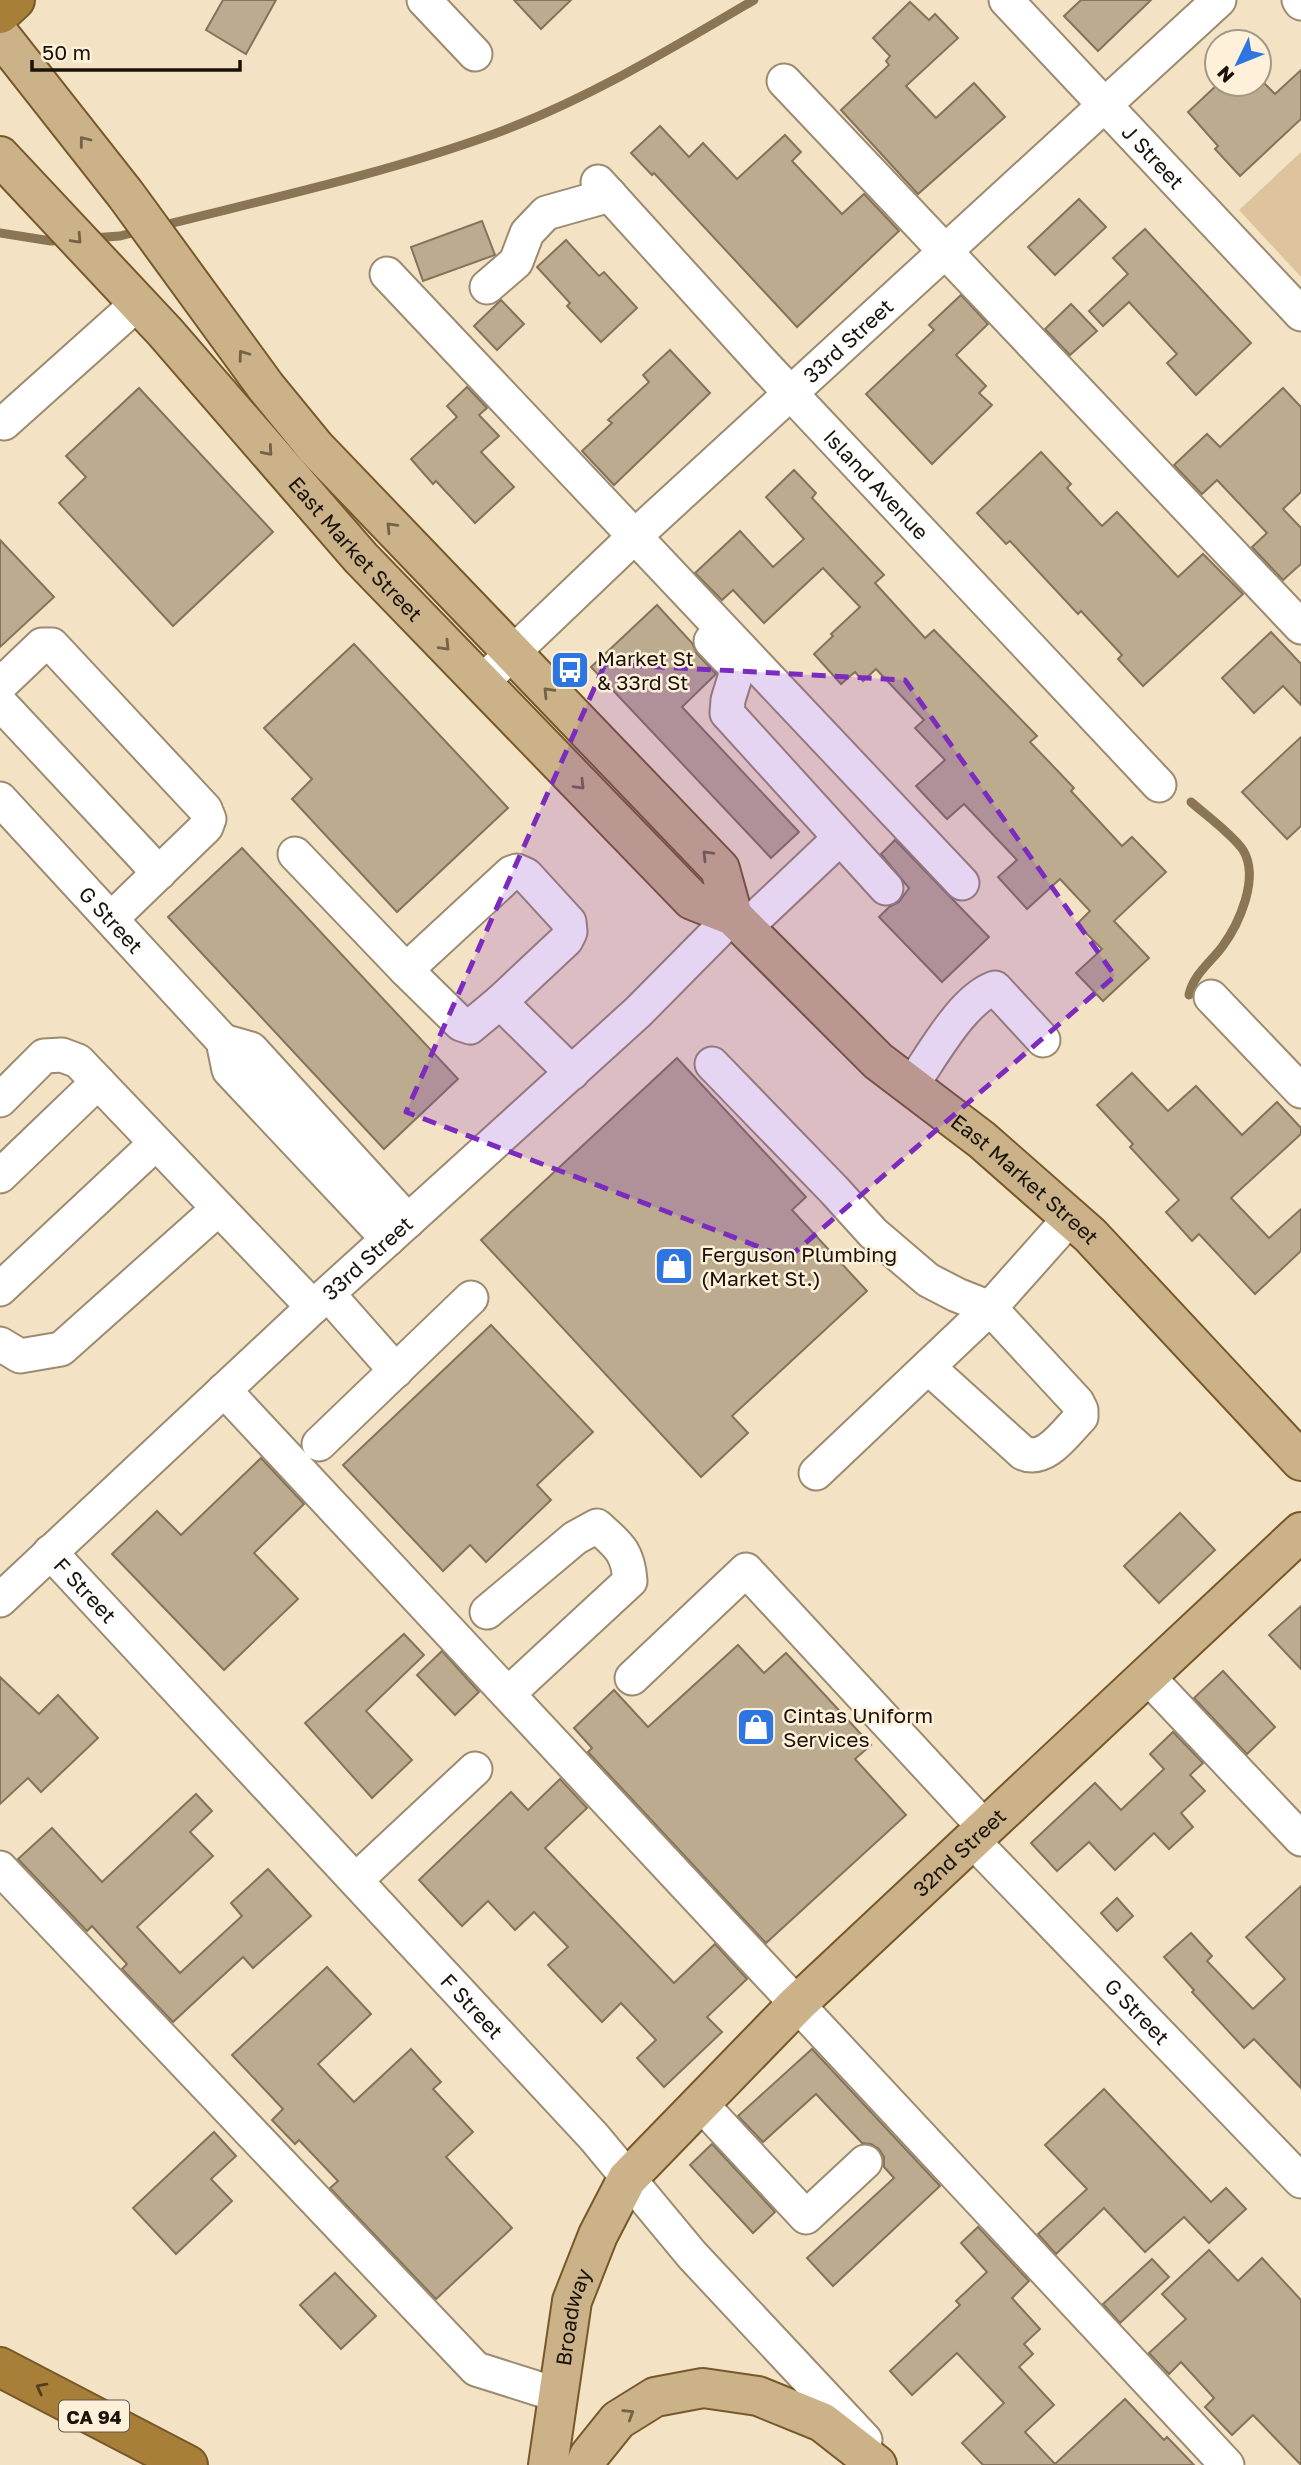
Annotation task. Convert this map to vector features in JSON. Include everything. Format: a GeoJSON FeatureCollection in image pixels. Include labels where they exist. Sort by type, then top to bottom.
{"type":"FeatureCollection","features":[{"type":"Feature","properties":{"kind":"highway"},"geometry":{"type":"LineString","coordinates":[[0,14],[15,0]]}},
{"type":"Feature","properties":{"kind":"highway","name":"CA 94"},"geometry":{"type":"LineString","coordinates":[[0,2367],[188,2465]]}},
{"type":"Feature","properties":{"kind":"main road","name":"East Market Street"},"geometry":{"type":"LineString","coordinates":[[0,35],[126,195],[266,387],[316,448],[720,869],[739,922]]}},
{"type":"Feature","properties":{"kind":"main road","name":"East Market Street"},"geometry":{"type":"LineString","coordinates":[[0,156],[138,303],[362,558],[692,900],[739,922],[878,1061],[982,1140],[1090,1235],[1301,1461]]}},
{"type":"Feature","properties":{"kind":"main road","name":"32nd Street"},"geometry":{"type":"LineString","coordinates":[[627,2179],[797,2004],[1301,1532]]}},
{"type":"Feature","properties":{"kind":"main road","name":"Broadway"},"geometry":{"type":"LineString","coordinates":[[548,2465],[572,2301],[598,2235],[627,2179]]}},
{"type":"Feature","properties":{"kind":"main road"},"geometry":{"type":"LineString","coordinates":[[586,2465],[589,2456],[618,2420],[655,2398],[704,2388],[758,2396],[822,2422],[877,2465]]}},
{"type":"Feature","properties":{"kind":"street"},"geometry":{"type":"LineString","coordinates":[[424,0],[475,54]]}},
{"type":"Feature","properties":{"kind":"street","name":"J Street"},"geometry":{"type":"LineString","coordinates":[[1006,0],[1301,314]]}},
{"type":"Feature","properties":{"kind":"street","name":"33rd Street"},"geometry":{"type":"LineString","coordinates":[[481,683],[629,541],[1219,0]]}},
{"type":"Feature","properties":{"kind":"street"},"geometry":{"type":"LineString","coordinates":[[784,81],[1301,627]]}},
{"type":"Feature","properties":{"kind":"street","name":"Island Avenue"},"geometry":{"type":"LineString","coordinates":[[487,287],[516,262],[527,233],[546,213],[604,189],[1159,785]]}},
{"type":"Feature","properties":{"kind":"street"},"geometry":{"type":"LineString","coordinates":[[387,274],[629,541],[733,664],[736,674],[727,700],[727,713],[886,888]]}},
{"type":"Feature","properties":{"kind":"street"},"geometry":{"type":"LineString","coordinates":[[4,423],[138,303]]}},
{"type":"Feature","properties":{"kind":"street"},"geometry":{"type":"LineString","coordinates":[[629,541],[962,883]]}},
{"type":"Feature","properties":{"kind":"street"},"geometry":{"type":"LineString","coordinates":[[0,685],[42,645],[52,645],[205,809],[209,820],[206,827],[111,919]]}},
{"type":"Feature","properties":{"kind":"street"},"geometry":{"type":"LineString","coordinates":[[0,703],[159,873]]}},
{"type":"Feature","properties":{"kind":"street","name":"G Street"},"geometry":{"type":"LineString","coordinates":[[0,799],[223,1041],[251,1049],[398,1230]]}},
{"type":"Feature","properties":{"kind":"street","name":"33rd Street"},"geometry":{"type":"LineString","coordinates":[[5,1583],[50,1552],[320,1300],[638,1012],[739,922],[840,838]]}},
{"type":"Feature","properties":{"kind":"street"},"geometry":{"type":"LineString","coordinates":[[295,854],[406,970],[461,1024],[470,1027],[566,940],[570,932],[569,922],[526,875],[517,871],[510,873],[406,970]]}},
{"type":"Feature","properties":{"kind":"street"},"geometry":{"type":"LineString","coordinates":[[911,1086],[963,1013],[984,992],[995,988],[1043,1040]]}},
{"type":"Feature","properties":{"kind":"street"},"geometry":{"type":"LineString","coordinates":[[1211,998],[1301,1091]]}},
{"type":"Feature","properties":{"kind":"street"},"geometry":{"type":"LineString","coordinates":[[500,1002],[572,1073]]}},
{"type":"Feature","properties":{"kind":"street"},"geometry":{"type":"LineString","coordinates":[[0,1100],[44,1056],[62,1055],[78,1061],[218,1209],[396,1371]]}},
{"type":"Feature","properties":{"kind":"street"},"geometry":{"type":"LineString","coordinates":[[712,1064],[873,1233],[928,1280],[990,1308],[1077,1402],[1081,1417],[1043,1454],[1031,1457],[1023,1453],[928,1367]]}},
{"type":"Feature","properties":{"kind":"street"},"geometry":{"type":"LineString","coordinates":[[0,1175],[98,1082]]}},
{"type":"Feature","properties":{"kind":"street"},"geometry":{"type":"LineString","coordinates":[[0,1289],[156,1143]]}},
{"type":"Feature","properties":{"kind":"street"},"geometry":{"type":"LineString","coordinates":[[0,1344],[20,1356],[61,1349],[218,1209]]}},
{"type":"Feature","properties":{"kind":"street"},"geometry":{"type":"LineString","coordinates":[[816,1473],[990,1308],[1070,1217]]}},
{"type":"Feature","properties":{"kind":"street"},"geometry":{"type":"LineString","coordinates":[[319,1444],[471,1298]]}},
{"type":"Feature","properties":{"kind":"street"},"geometry":{"type":"LineString","coordinates":[[224,1390],[1227,2465]]}},
{"type":"Feature","properties":{"kind":"street"},"geometry":{"type":"LineString","coordinates":[[487,1612],[575,1538],[597,1526],[615,1542],[629,1562],[630,1581],[508,1695]]}},
{"type":"Feature","properties":{"kind":"street","name":"F Street"},"geometry":{"type":"LineString","coordinates":[[50,1552],[594,2137],[692,2255],[888,2465]]}},
{"type":"Feature","properties":{"kind":"street","name":"G Street"},"geometry":{"type":"LineString","coordinates":[[632,1678],[746,1570],[979,1834],[1301,2181]]}},
{"type":"Feature","properties":{"kind":"street"},"geometry":{"type":"LineString","coordinates":[[1147,1676],[1301,1839]]}},
{"type":"Feature","properties":{"kind":"street"},"geometry":{"type":"LineString","coordinates":[[356,1880],[475,1769]]}},
{"type":"Feature","properties":{"kind":"street"},"geometry":{"type":"LineString","coordinates":[[0,1868],[476,2369],[558,2395]]}},
{"type":"Feature","properties":{"kind":"street"},"geometry":{"type":"LineString","coordinates":[[700,2103],[806,2217],[865,2162]]}},
{"type":"Feature","properties":{"kind":"highlighted area"},"geometry":{"type":"Polygon","coordinates":[[[605,664],[905,680],[1115,976],[788,1258],[406,1112],[605,664]]]}},
{"type":"Feature","properties":{"kind":"shaded area"},"geometry":{"type":"Polygon","coordinates":[[[1301,152],[1301,277],[1239,210],[1301,152]]]}},
{"type":"Feature","properties":{"kind":"building"},"geometry":{"type":"Polygon","coordinates":[[[223,0],[276,0],[246,54],[206,30],[223,0]]]}},
{"type":"Feature","properties":{"kind":"building"},"geometry":{"type":"Polygon","coordinates":[[[514,0],[571,0],[541,29],[514,0]]]}},
{"type":"Feature","properties":{"kind":"building"},"geometry":{"type":"Polygon","coordinates":[[[1081,0],[1151,0],[1098,51],[1064,16],[1081,0]]]}},
{"type":"Feature","properties":{"kind":"building"},"geometry":{"type":"Polygon","coordinates":[[[910,2],[929,20],[935,14],[958,38],[906,86],[936,118],[974,83],[1005,117],[918,194],[841,110],[889,65],[886,61],[890,56],[873,38],[910,2]]]}},
{"type":"Feature","properties":{"kind":"building"},"geometry":{"type":"Polygon","coordinates":[[[1301,70],[1301,119],[1240,176],[1215,149],[1218,146],[1188,112],[1203,98],[1273,98],[1273,92],[1275,94],[1301,70]]]}},
{"type":"Feature","properties":{"kind":"building"},"geometry":{"type":"Polygon","coordinates":[[[660,126],[689,157],[703,143],[737,179],[785,135],[801,152],[792,161],[842,214],[864,194],[899,231],[797,327],[654,173],[652,175],[631,153],[660,126]]]}},
{"type":"Feature","properties":{"kind":"building"},"geometry":{"type":"Polygon","coordinates":[[[1079,199],[1106,227],[1055,275],[1028,247],[1079,199]]]}},
{"type":"Feature","properties":{"kind":"building"},"geometry":{"type":"Polygon","coordinates":[[[482,221],[495,255],[423,281],[411,247],[482,221]]]}},
{"type":"Feature","properties":{"kind":"building"},"geometry":{"type":"Polygon","coordinates":[[[1145,229],[1251,343],[1196,395],[1167,363],[1177,354],[1129,302],[1103,326],[1089,311],[1128,274],[1113,258],[1145,229]]]}},
{"type":"Feature","properties":{"kind":"building"},"geometry":{"type":"Polygon","coordinates":[[[566,240],[599,276],[604,272],[637,308],[601,342],[567,306],[570,303],[537,267],[566,240]]]}},
{"type":"Feature","properties":{"kind":"building"},"geometry":{"type":"Polygon","coordinates":[[[961,295],[988,324],[956,355],[986,386],[979,393],[992,405],[932,464],[866,394],[934,330],[929,325],[961,295]]]}},
{"type":"Feature","properties":{"kind":"building"},"geometry":{"type":"Polygon","coordinates":[[[501,300],[524,324],[497,350],[474,326],[501,300]]]}},
{"type":"Feature","properties":{"kind":"building"},"geometry":{"type":"Polygon","coordinates":[[[1071,304],[1097,331],[1070,355],[1045,329],[1071,304]]]}},
{"type":"Feature","properties":{"kind":"building"},"geometry":{"type":"Polygon","coordinates":[[[670,350],[710,393],[614,485],[582,451],[612,423],[608,420],[649,382],[643,375],[670,350]]]}},
{"type":"Feature","properties":{"kind":"building"},"geometry":{"type":"Polygon","coordinates":[[[467,387],[487,408],[479,415],[499,436],[481,452],[514,487],[475,523],[436,481],[433,484],[411,459],[457,417],[447,406],[467,387]]]}},
{"type":"Feature","properties":{"kind":"building"},"geometry":{"type":"Polygon","coordinates":[[[139,388],[273,532],[173,626],[59,503],[86,477],[66,456],[139,388]]]}},
{"type":"Feature","properties":{"kind":"building"},"geometry":{"type":"Polygon","coordinates":[[[1283,388],[1301,407],[1301,492],[1283,509],[1301,528],[1301,564],[1283,580],[1252,547],[1267,533],[1217,480],[1202,494],[1174,465],[1207,434],[1220,447],[1283,388]]]}},
{"type":"Feature","properties":{"kind":"building"},"geometry":{"type":"Polygon","coordinates":[[[1041,452],[1071,484],[1067,488],[1102,526],[1117,512],[1178,577],[1203,554],[1243,594],[1143,686],[1118,659],[1122,655],[1081,611],[1078,614],[1010,541],[1006,544],[977,513],[1041,452]]]}},
{"type":"Feature","properties":{"kind":"building"},"geometry":{"type":"Polygon","coordinates":[[[794,470],[816,493],[812,498],[884,575],[875,583],[925,638],[934,630],[1037,736],[1030,742],[1074,788],[1071,791],[1122,846],[1132,837],[1166,872],[1114,921],[1149,958],[1103,1001],[1076,973],[1102,949],[1077,924],[1090,911],[1060,879],[1027,909],[998,877],[1017,860],[964,804],[947,819],[916,786],[945,760],[915,728],[924,720],[876,669],[863,681],[855,672],[841,684],[814,654],[860,607],[823,568],[764,623],[733,590],[722,600],[695,573],[740,531],[773,567],[804,539],[766,497],[794,470]]]}},
{"type":"Feature","properties":{"kind":"building"},"geometry":{"type":"Polygon","coordinates":[[[0,540],[54,597],[0,647],[0,540]]]}},
{"type":"Feature","properties":{"kind":"building"},"geometry":{"type":"Polygon","coordinates":[[[657,605],[716,674],[682,707],[799,832],[771,858],[591,667],[657,605]]]}},
{"type":"Feature","properties":{"kind":"building"},"geometry":{"type":"Polygon","coordinates":[[[1271,632],[1301,664],[1301,705],[1283,686],[1254,713],[1222,678],[1271,632]]]}},
{"type":"Feature","properties":{"kind":"building"},"geometry":{"type":"Polygon","coordinates":[[[354,644],[508,808],[397,912],[292,799],[312,779],[264,728],[354,644]]]}},
{"type":"Feature","properties":{"kind":"building"},"geometry":{"type":"Polygon","coordinates":[[[1301,737],[1301,826],[1287,839],[1242,792],[1301,737]]]}},
{"type":"Feature","properties":{"kind":"building"},"geometry":{"type":"Polygon","coordinates":[[[895,840],[989,937],[942,982],[879,917],[899,902],[909,888],[881,854],[895,840]]]}},
{"type":"Feature","properties":{"kind":"building"},"geometry":{"type":"Polygon","coordinates":[[[242,848],[458,1079],[384,1149],[168,917],[242,848]]]}},
{"type":"Feature","properties":{"kind":"building","name":"Ferguson Plumbing (Market St.)"},"geometry":{"type":"Polygon","coordinates":[[[677,1058],[806,1197],[792,1210],[867,1291],[732,1416],[748,1433],[701,1477],[481,1240],[677,1058]]]}},
{"type":"Feature","properties":{"kind":"building"},"geometry":{"type":"Polygon","coordinates":[[[1132,1073],[1168,1111],[1196,1086],[1242,1135],[1277,1102],[1301,1128],[1301,1134],[1231,1198],[1269,1238],[1301,1209],[1301,1251],[1255,1294],[1199,1234],[1192,1241],[1166,1212],[1179,1200],[1130,1147],[1133,1144],[1097,1105],[1132,1073]]]}},
{"type":"Feature","properties":{"kind":"building"},"geometry":{"type":"Polygon","coordinates":[[[491,1325],[593,1432],[537,1485],[551,1500],[486,1562],[470,1545],[443,1571],[343,1465],[491,1325]]]}},
{"type":"Feature","properties":{"kind":"building"},"geometry":{"type":"Polygon","coordinates":[[[261,1458],[304,1504],[254,1553],[298,1599],[224,1670],[112,1554],[157,1511],[181,1535],[261,1458]]]}},
{"type":"Feature","properties":{"kind":"building"},"geometry":{"type":"Polygon","coordinates":[[[1180,1513],[1215,1550],[1159,1603],[1124,1566],[1180,1513]]]}},
{"type":"Feature","properties":{"kind":"building"},"geometry":{"type":"Polygon","coordinates":[[[1301,1606],[1301,1669],[1269,1635],[1301,1606]]]}},
{"type":"Feature","properties":{"kind":"building"},"geometry":{"type":"Polygon","coordinates":[[[404,1634],[424,1655],[366,1711],[412,1760],[372,1798],[305,1723],[404,1634]]]}},
{"type":"Feature","properties":{"kind":"building"},"geometry":{"type":"Polygon","coordinates":[[[738,1645],[764,1673],[786,1653],[871,1745],[855,1759],[906,1815],[766,1943],[588,1752],[592,1748],[574,1728],[614,1690],[648,1727],[738,1645]]]}},
{"type":"Feature","properties":{"kind":"building"},"geometry":{"type":"Polygon","coordinates":[[[442,1651],[479,1692],[455,1715],[417,1675],[442,1651]]]}},
{"type":"Feature","properties":{"kind":"building"},"geometry":{"type":"Polygon","coordinates":[[[1223,1671],[1275,1727],[1247,1754],[1194,1698],[1223,1671]]]}},
{"type":"Feature","properties":{"kind":"building"},"geometry":{"type":"Polygon","coordinates":[[[0,1677],[39,1714],[58,1695],[98,1738],[41,1792],[28,1778],[0,1804],[0,1677]]]}},
{"type":"Feature","properties":{"kind":"building"},"geometry":{"type":"Polygon","coordinates":[[[1173,1732],[1203,1763],[1190,1775],[1205,1791],[1181,1813],[1193,1827],[1169,1849],[1154,1833],[1115,1870],[1089,1842],[1057,1871],[1031,1843],[1095,1783],[1121,1810],[1164,1769],[1150,1754],[1173,1732]]]}},
{"type":"Feature","properties":{"kind":"building"},"geometry":{"type":"Polygon","coordinates":[[[560,1779],[587,1808],[545,1848],[674,1983],[715,1944],[747,1979],[707,2017],[722,2032],[664,2087],[637,2058],[656,2040],[621,2003],[602,2022],[548,1965],[568,1947],[534,1912],[515,1930],[488,1901],[462,1926],[419,1880],[511,1792],[528,1810],[560,1779]]]}},
{"type":"Feature","properties":{"kind":"building"},"geometry":{"type":"Polygon","coordinates":[[[196,1794],[212,1811],[190,1832],[213,1856],[137,1927],[180,1973],[242,1916],[231,1903],[268,1869],[311,1916],[253,1968],[243,1957],[173,2022],[122,1969],[127,1964],[92,1926],[87,1931],[18,1859],[52,1828],[102,1882],[196,1794]]]}},
{"type":"Feature","properties":{"kind":"building"},"geometry":{"type":"Polygon","coordinates":[[[1301,1886],[1301,2088],[1254,2039],[1244,2048],[1164,1957],[1191,1933],[1212,1956],[1207,1961],[1253,2009],[1285,1979],[1246,1937],[1301,1886]]]}},
{"type":"Feature","properties":{"kind":"building"},"geometry":{"type":"Polygon","coordinates":[[[1117,1898],[1133,1916],[1117,1931],[1101,1913],[1117,1898]]]}},
{"type":"Feature","properties":{"kind":"building"},"geometry":{"type":"Polygon","coordinates":[[[327,1967],[371,2014],[318,2064],[354,2102],[411,2049],[441,2082],[433,2089],[473,2132],[446,2157],[512,2228],[436,2299],[330,2188],[338,2181],[299,2140],[295,2144],[272,2120],[283,2109],[232,2055],[327,1967]]]}},
{"type":"Feature","properties":{"kind":"building"},"geometry":{"type":"Polygon","coordinates":[[[812,2049],[940,2186],[833,2286],[807,2258],[894,2178],[884,2167],[884,2157],[879,2149],[862,2143],[816,2094],[763,2142],[738,2116],[812,2049]]]}},
{"type":"Feature","properties":{"kind":"building"},"geometry":{"type":"Polygon","coordinates":[[[1104,2089],[1211,2202],[1226,2188],[1246,2209],[1209,2243],[1184,2217],[1145,2252],[1104,2208],[1056,2254],[1038,2234],[1087,2189],[1045,2145],[1104,2089]]]}},
{"type":"Feature","properties":{"kind":"building"},"geometry":{"type":"Polygon","coordinates":[[[214,2132],[236,2156],[211,2179],[232,2201],[176,2254],[133,2208],[214,2132]]]}},
{"type":"Feature","properties":{"kind":"building"},"geometry":{"type":"Polygon","coordinates":[[[712,2144],[775,2212],[753,2233],[690,2165],[712,2144]]]}},
{"type":"Feature","properties":{"kind":"building"},"geometry":{"type":"Polygon","coordinates":[[[978,2227],[1029,2281],[1012,2298],[1040,2329],[1024,2344],[1033,2354],[1019,2367],[1054,2405],[1025,2432],[1055,2464],[1125,2399],[1164,2440],[1167,2437],[1194,2465],[983,2465],[962,2443],[1004,2403],[957,2353],[912,2395],[890,2371],[960,2305],[956,2301],[987,2272],[961,2243],[978,2227]]]}},
{"type":"Feature","properties":{"kind":"building"},"geometry":{"type":"Polygon","coordinates":[[[1209,2250],[1238,2281],[1262,2258],[1301,2300],[1301,2465],[1253,2415],[1232,2435],[1205,2407],[1214,2398],[1181,2362],[1169,2374],[1149,2353],[1186,2319],[1162,2294],[1209,2250]]]}},
{"type":"Feature","properties":{"kind":"building"},"geometry":{"type":"Polygon","coordinates":[[[1152,2259],[1169,2277],[1120,2323],[1103,2304],[1152,2259]]]}},
{"type":"Feature","properties":{"kind":"building"},"geometry":{"type":"Polygon","coordinates":[[[335,2273],[376,2316],[341,2349],[300,2305],[335,2273]]]}},
{"type":"Feature","properties":{"kind":"waterway"},"geometry":{"type":"LineString","coordinates":[[161,226],[370,173],[494,134],[595,90],[754,0]]}},
{"type":"Feature","properties":{"kind":"waterway"},"geometry":{"type":"LineString","coordinates":[[92,238],[140,231]]}},
{"type":"Feature","properties":{"kind":"waterway"},"geometry":{"type":"LineString","coordinates":[[0,233],[51,241],[64,240]]}},
{"type":"Feature","properties":{"kind":"waterway"},"geometry":{"type":"LineString","coordinates":[[1189,995],[1198,975],[1222,947],[1241,914],[1249,874],[1248,861],[1243,850],[1226,831],[1191,802]]}},
{"type":"Feature","properties":{"kind":"place","name":"Market St & 33rd St"},"geometry":{"type":"Point","coordinates":[570,670]}},
{"type":"Feature","properties":{"kind":"place","name":"Ferguson Plumbing (Market St.)"},"geometry":{"type":"Point","coordinates":[674,1266]}},
{"type":"Feature","properties":{"kind":"place","name":"Cintas Uniform Services"},"geometry":{"type":"Point","coordinates":[756,1727]}}]}
